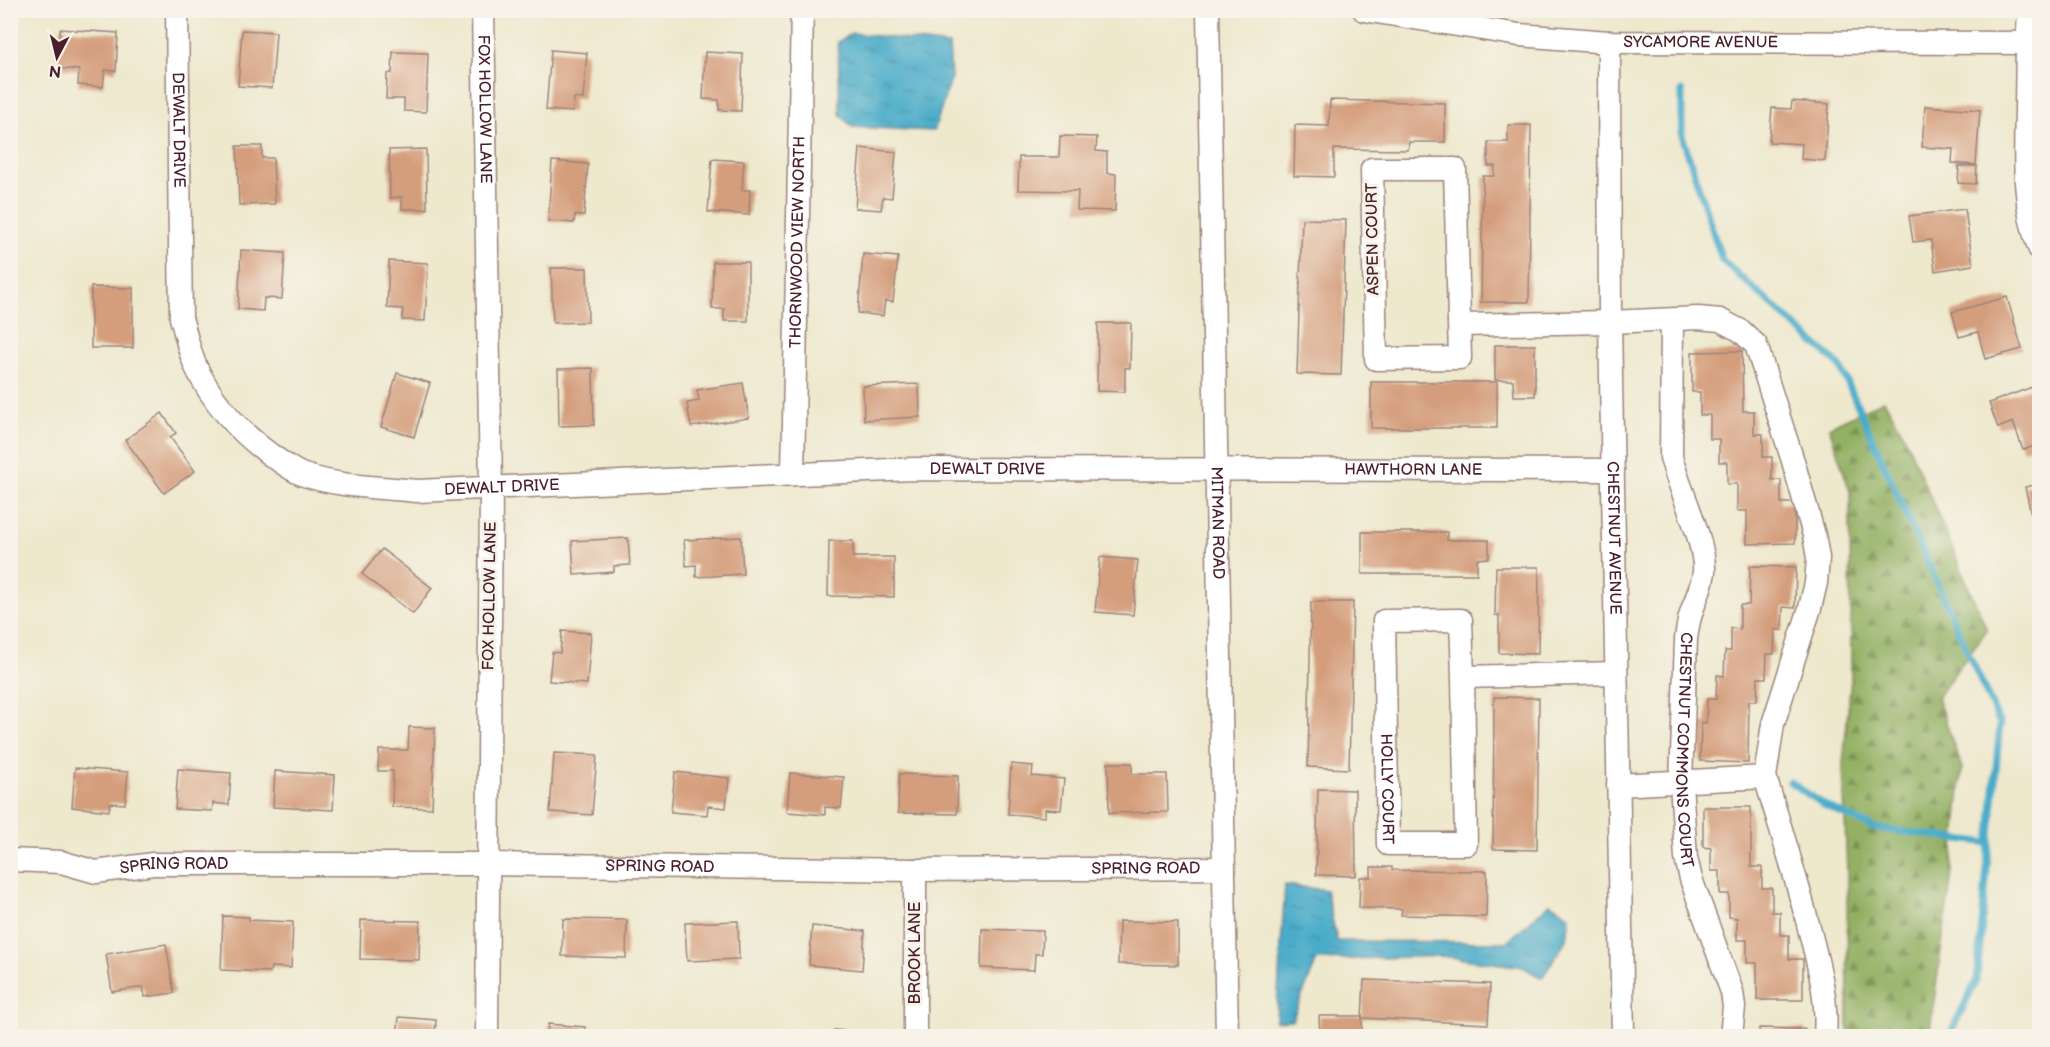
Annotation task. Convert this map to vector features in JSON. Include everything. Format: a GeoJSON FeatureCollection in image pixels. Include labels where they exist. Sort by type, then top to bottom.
{"type":"FeatureCollection","features":[{"type":"Feature","properties":{"kind":"street","name":"DEWALT DRIVE"},"geometry":{"type":"LineString","coordinates":[[177,10],[181,318],[195,365],[211,393],[229,417],[259,448],[300,474],[339,484],[417,491],[913,469],[1215,470]]}},
{"type":"Feature","properties":{"kind":"street","name":"FOX HOLLOW LANE"},"geometry":{"type":"LineString","coordinates":[[483,10],[492,488],[487,1036]]}},
{"type":"Feature","properties":{"kind":"street","name":"THORNWOOD VIEW NORTH"},"geometry":{"type":"LineString","coordinates":[[793,473],[802,10]]}},
{"type":"Feature","properties":{"kind":"street","name":"MITMAN ROAD"},"geometry":{"type":"LineString","coordinates":[[1208,10],[1227,1036]]}},
{"type":"Feature","properties":{"kind":"street","name":"SYCAMORE AVENUE"},"geometry":{"type":"LineString","coordinates":[[1365,10],[1519,35],[1609,42],[2033,43]]}},
{"type":"Feature","properties":{"kind":"street"},"geometry":{"type":"LineString","coordinates":[[2029,10],[2033,43],[2025,133],[2027,198],[2040,250]]}},
{"type":"Feature","properties":{"kind":"street","name":"CHESTNUT AVENUE"},"geometry":{"type":"LineString","coordinates":[[1609,42],[1610,322],[1623,1036]]}},
{"type":"Feature","properties":{"kind":"street","name":"ASPEN COURT"},"geometry":{"type":"LineString","coordinates":[[1372,169],[1455,169],[1460,325],[1460,358],[1376,359],[1372,169]]}},
{"type":"Feature","properties":{"kind":"street"},"geometry":{"type":"LineString","coordinates":[[1460,325],[1698,318],[1720,320],[1741,331],[1756,345],[1793,461],[1814,535],[1818,558],[1816,584],[1810,608],[1773,724],[1765,777],[1795,870],[1824,986],[1825,1036]]}},
{"type":"Feature","properties":{"kind":"street","name":"CHESTNUT COMMONS COURT"},"geometry":{"type":"LineString","coordinates":[[1672,320],[1671,457],[1697,535],[1704,572],[1690,617],[1686,639],[1681,783],[1686,858],[1691,879],[1732,992],[1734,1007],[1731,1036]]}},
{"type":"Feature","properties":{"kind":"street","name":"HAWTHORN LANE"},"geometry":{"type":"LineString","coordinates":[[1215,470],[1613,470]]}},
{"type":"Feature","properties":{"kind":"street","name":"HOLLY COURT"},"geometry":{"type":"LineString","coordinates":[[1461,620],[1463,677],[1466,844],[1388,844],[1384,621],[1461,620]]}},
{"type":"Feature","properties":{"kind":"street"},"geometry":{"type":"LineString","coordinates":[[1463,677],[1616,673]]}},
{"type":"Feature","properties":{"kind":"street"},"geometry":{"type":"LineString","coordinates":[[1618,785],[1765,777]]}},
{"type":"Feature","properties":{"kind":"street","name":"SPRING ROAD"},"geometry":{"type":"LineString","coordinates":[[22,860],[61,862],[96,872],[153,864],[489,864],[915,870],[1224,868]]}},
{"type":"Feature","properties":{"kind":"street","name":"BROOK LANE"},"geometry":{"type":"LineString","coordinates":[[915,870],[915,1036]]}},
{"type":"Feature","properties":{"kind":"green space"},"geometry":{"type":"Polygon","coordinates":[[[1884,400],[1903,433],[1987,630],[1937,697],[1962,768],[1951,880],[1929,1036],[1848,1036],[1847,873],[1843,765],[1851,678],[1850,491],[1829,427],[1884,400]]]}},
{"type":"Feature","properties":{"kind":"water"},"geometry":{"type":"Polygon","coordinates":[[[852,33],[949,45],[951,78],[934,131],[852,127],[840,114],[838,42],[852,33]]]}},
{"type":"Feature","properties":{"kind":"water"},"geometry":{"type":"Polygon","coordinates":[[[1285,885],[1326,890],[1337,941],[1507,942],[1550,903],[1570,916],[1567,939],[1542,978],[1523,967],[1441,956],[1317,960],[1292,1020],[1276,1021],[1285,885]]]}},
{"type":"Feature","properties":{"kind":"building"},"geometry":{"type":"Polygon","coordinates":[[[60,29],[118,33],[116,71],[105,70],[103,87],[78,85],[79,70],[57,68],[60,29]]]}},
{"type":"Feature","properties":{"kind":"building"},"geometry":{"type":"Polygon","coordinates":[[[242,30],[276,32],[272,88],[238,86],[242,30]]]}},
{"type":"Feature","properties":{"kind":"building"},"geometry":{"type":"Polygon","coordinates":[[[551,50],[587,53],[583,99],[574,98],[573,112],[546,110],[551,50]]]}},
{"type":"Feature","properties":{"kind":"building"},"geometry":{"type":"Polygon","coordinates":[[[393,52],[428,53],[426,112],[404,111],[404,99],[386,99],[387,74],[392,73],[393,52]]]}},
{"type":"Feature","properties":{"kind":"building"},"geometry":{"type":"Polygon","coordinates":[[[705,52],[743,54],[741,111],[719,110],[719,100],[703,99],[705,52]]]}},
{"type":"Feature","properties":{"kind":"building"},"geometry":{"type":"Polygon","coordinates":[[[1330,100],[1445,103],[1445,142],[1409,142],[1408,150],[1334,149],[1334,177],[1294,176],[1295,125],[1329,126],[1330,100]]]}},
{"type":"Feature","properties":{"kind":"building"},"geometry":{"type":"Polygon","coordinates":[[[1792,101],[1829,104],[1825,161],[1801,159],[1802,144],[1769,142],[1772,108],[1791,109],[1792,101]]]}},
{"type":"Feature","properties":{"kind":"building"},"geometry":{"type":"Polygon","coordinates":[[[1925,106],[1980,110],[1976,165],[1952,163],[1953,149],[1922,147],[1925,106]]]}},
{"type":"Feature","properties":{"kind":"building"},"geometry":{"type":"Polygon","coordinates":[[[1508,125],[1531,125],[1529,302],[1481,302],[1483,176],[1494,176],[1495,166],[1488,166],[1488,142],[1508,142],[1508,125]]]}},
{"type":"Feature","properties":{"kind":"building"},"geometry":{"type":"Polygon","coordinates":[[[1060,136],[1097,137],[1096,151],[1107,152],[1107,173],[1116,174],[1115,211],[1077,210],[1078,191],[1018,190],[1019,157],[1059,157],[1060,136]]]}},
{"type":"Feature","properties":{"kind":"building"},"geometry":{"type":"Polygon","coordinates":[[[237,146],[262,146],[262,158],[273,158],[275,204],[239,205],[237,146]]]}},
{"type":"Feature","properties":{"kind":"building"},"geometry":{"type":"Polygon","coordinates":[[[860,148],[896,152],[892,198],[883,197],[881,210],[855,208],[860,148]]]}},
{"type":"Feature","properties":{"kind":"building"},"geometry":{"type":"Polygon","coordinates":[[[426,149],[427,209],[402,209],[402,197],[390,198],[389,150],[426,149]]]}},
{"type":"Feature","properties":{"kind":"building"},"geometry":{"type":"Polygon","coordinates":[[[712,159],[744,161],[742,190],[750,190],[749,215],[708,212],[712,159]]]}},
{"type":"Feature","properties":{"kind":"building"},"geometry":{"type":"Polygon","coordinates":[[[552,161],[588,164],[584,216],[575,215],[574,223],[548,221],[552,161]]]}},
{"type":"Feature","properties":{"kind":"building"},"geometry":{"type":"Polygon","coordinates":[[[1959,166],[1977,166],[1976,184],[1958,183],[1959,166]]]}},
{"type":"Feature","properties":{"kind":"building"},"geometry":{"type":"Polygon","coordinates":[[[1965,209],[1973,265],[1935,271],[1931,240],[1913,242],[1909,216],[1965,209]]]}},
{"type":"Feature","properties":{"kind":"building"},"geometry":{"type":"Polygon","coordinates":[[[1302,219],[1346,220],[1341,375],[1297,374],[1302,219]]]}},
{"type":"Feature","properties":{"kind":"building"},"geometry":{"type":"Polygon","coordinates":[[[241,250],[285,253],[282,299],[264,298],[263,311],[238,309],[241,250]]]}},
{"type":"Feature","properties":{"kind":"building"},"geometry":{"type":"Polygon","coordinates":[[[863,254],[898,257],[893,302],[885,301],[883,316],[858,313],[863,254]]]}},
{"type":"Feature","properties":{"kind":"building"},"geometry":{"type":"Polygon","coordinates":[[[389,261],[428,263],[425,321],[402,320],[403,309],[387,308],[389,261]]]}},
{"type":"Feature","properties":{"kind":"building"},"geometry":{"type":"Polygon","coordinates":[[[713,262],[748,262],[748,321],[724,321],[724,309],[712,309],[713,262]]]}},
{"type":"Feature","properties":{"kind":"building"},"geometry":{"type":"Polygon","coordinates":[[[551,268],[587,268],[588,322],[553,323],[551,268]]]}},
{"type":"Feature","properties":{"kind":"building"},"geometry":{"type":"Polygon","coordinates":[[[91,287],[133,288],[133,348],[91,348],[91,287]]]}},
{"type":"Feature","properties":{"kind":"building"},"geometry":{"type":"Polygon","coordinates":[[[2007,297],[2022,349],[1985,359],[1978,332],[1959,337],[1952,312],[2007,297]]]}},
{"type":"Feature","properties":{"kind":"building"},"geometry":{"type":"Polygon","coordinates":[[[1098,323],[1131,323],[1130,368],[1125,368],[1125,392],[1097,391],[1098,323]]]}},
{"type":"Feature","properties":{"kind":"building"},"geometry":{"type":"Polygon","coordinates":[[[1495,345],[1535,345],[1535,396],[1514,396],[1513,380],[1495,380],[1495,345]]]}},
{"type":"Feature","properties":{"kind":"building"},"geometry":{"type":"Polygon","coordinates":[[[1742,351],[1743,411],[1754,411],[1754,434],[1763,434],[1763,457],[1772,457],[1772,480],[1781,480],[1781,503],[1795,503],[1795,543],[1747,544],[1747,511],[1737,511],[1737,484],[1727,484],[1727,462],[1719,462],[1719,439],[1710,439],[1710,415],[1700,415],[1700,392],[1692,392],[1692,352],[1742,351]]]}},
{"type":"Feature","properties":{"kind":"building"},"geometry":{"type":"Polygon","coordinates":[[[593,368],[594,425],[559,426],[558,369],[593,368]]]}},
{"type":"Feature","properties":{"kind":"building"},"geometry":{"type":"Polygon","coordinates":[[[397,373],[430,383],[414,437],[381,427],[397,373]]]}},
{"type":"Feature","properties":{"kind":"building"},"geometry":{"type":"Polygon","coordinates":[[[1371,382],[1497,382],[1497,428],[1371,428],[1371,382]]]}},
{"type":"Feature","properties":{"kind":"building"},"geometry":{"type":"Polygon","coordinates":[[[743,383],[749,418],[691,427],[687,403],[699,401],[697,390],[743,383]]]}},
{"type":"Feature","properties":{"kind":"building"},"geometry":{"type":"Polygon","coordinates":[[[919,384],[920,417],[864,420],[863,386],[919,384]]]}},
{"type":"Feature","properties":{"kind":"building"},"geometry":{"type":"Polygon","coordinates":[[[2040,384],[2040,444],[2023,450],[2013,422],[1998,428],[1989,403],[2040,384]]]}},
{"type":"Feature","properties":{"kind":"building"},"geometry":{"type":"Polygon","coordinates":[[[162,413],[176,433],[170,437],[195,471],[164,493],[125,440],[162,413]]]}},
{"type":"Feature","properties":{"kind":"building"},"geometry":{"type":"Polygon","coordinates":[[[2040,484],[2040,512],[2031,514],[2025,487],[2040,484]]]}},
{"type":"Feature","properties":{"kind":"building"},"geometry":{"type":"Polygon","coordinates":[[[1362,532],[1447,532],[1447,540],[1489,540],[1489,558],[1477,559],[1477,574],[1362,574],[1362,532]]]}},
{"type":"Feature","properties":{"kind":"building"},"geometry":{"type":"Polygon","coordinates":[[[741,537],[743,574],[696,577],[696,565],[686,566],[684,540],[741,537]]]}},
{"type":"Feature","properties":{"kind":"building"},"geometry":{"type":"Polygon","coordinates":[[[628,538],[630,565],[614,566],[614,572],[574,575],[572,541],[628,538]]]}},
{"type":"Feature","properties":{"kind":"building"},"geometry":{"type":"Polygon","coordinates":[[[829,541],[853,541],[853,557],[894,557],[894,597],[828,596],[829,541]]]}},
{"type":"Feature","properties":{"kind":"building"},"geometry":{"type":"Polygon","coordinates":[[[382,549],[432,588],[413,614],[362,574],[382,549]]]}},
{"type":"Feature","properties":{"kind":"building"},"geometry":{"type":"Polygon","coordinates":[[[1100,557],[1138,560],[1133,615],[1095,612],[1100,557]]]}},
{"type":"Feature","properties":{"kind":"building"},"geometry":{"type":"Polygon","coordinates":[[[1750,566],[1796,567],[1795,608],[1783,607],[1782,630],[1775,630],[1774,654],[1767,654],[1766,678],[1758,678],[1757,701],[1749,701],[1748,763],[1700,761],[1701,722],[1706,723],[1707,699],[1716,699],[1717,675],[1724,676],[1725,651],[1731,651],[1731,628],[1740,629],[1740,605],[1749,605],[1750,566]]]}},
{"type":"Feature","properties":{"kind":"building"},"geometry":{"type":"Polygon","coordinates":[[[1496,567],[1539,567],[1538,654],[1499,653],[1499,615],[1495,615],[1496,567]]]}},
{"type":"Feature","properties":{"kind":"building"},"geometry":{"type":"Polygon","coordinates":[[[1311,602],[1353,602],[1349,769],[1308,767],[1311,602]]]}},
{"type":"Feature","properties":{"kind":"building"},"geometry":{"type":"Polygon","coordinates":[[[562,631],[591,633],[587,684],[549,681],[552,652],[560,653],[562,631]]]}},
{"type":"Feature","properties":{"kind":"building"},"geometry":{"type":"Polygon","coordinates":[[[1494,697],[1539,698],[1537,850],[1493,849],[1494,697]]]}},
{"type":"Feature","properties":{"kind":"building"},"geometry":{"type":"Polygon","coordinates":[[[409,727],[435,728],[432,808],[392,807],[393,771],[378,771],[379,750],[408,750],[409,727]]]}},
{"type":"Feature","properties":{"kind":"building"},"geometry":{"type":"Polygon","coordinates":[[[554,753],[597,755],[592,815],[550,812],[554,753]]]}},
{"type":"Feature","properties":{"kind":"building"},"geometry":{"type":"Polygon","coordinates":[[[1108,763],[1132,763],[1132,774],[1167,774],[1168,812],[1109,813],[1108,763]]]}},
{"type":"Feature","properties":{"kind":"building"},"geometry":{"type":"Polygon","coordinates":[[[1011,764],[1033,766],[1032,776],[1064,779],[1061,810],[1045,809],[1045,817],[1008,814],[1011,764]]]}},
{"type":"Feature","properties":{"kind":"building"},"geometry":{"type":"Polygon","coordinates":[[[75,768],[128,772],[125,804],[110,803],[109,811],[72,807],[75,768]]]}},
{"type":"Feature","properties":{"kind":"building"},"geometry":{"type":"Polygon","coordinates":[[[178,769],[231,773],[229,805],[213,803],[212,811],[175,809],[178,769]]]}},
{"type":"Feature","properties":{"kind":"building"},"geometry":{"type":"Polygon","coordinates":[[[275,771],[335,775],[333,810],[273,807],[275,771]]]}},
{"type":"Feature","properties":{"kind":"building"},"geometry":{"type":"Polygon","coordinates":[[[675,772],[729,778],[726,808],[708,806],[707,815],[671,812],[675,772]]]}},
{"type":"Feature","properties":{"kind":"building"},"geometry":{"type":"Polygon","coordinates":[[[790,773],[844,777],[841,808],[825,807],[825,815],[787,812],[790,773]]]}},
{"type":"Feature","properties":{"kind":"building"},"geometry":{"type":"Polygon","coordinates":[[[899,774],[958,776],[957,814],[898,813],[899,774]]]}},
{"type":"Feature","properties":{"kind":"building"},"geometry":{"type":"Polygon","coordinates":[[[1318,789],[1355,790],[1356,876],[1316,875],[1318,789]]]}},
{"type":"Feature","properties":{"kind":"building"},"geometry":{"type":"Polygon","coordinates":[[[1703,807],[1751,807],[1751,867],[1762,867],[1762,888],[1772,888],[1772,912],[1780,912],[1780,935],[1789,935],[1789,959],[1803,959],[1803,1000],[1757,1000],[1757,963],[1747,963],[1747,940],[1737,940],[1737,918],[1729,917],[1729,894],[1720,894],[1720,871],[1711,871],[1711,848],[1703,847],[1703,807]]]}},
{"type":"Feature","properties":{"kind":"building"},"geometry":{"type":"Polygon","coordinates":[[[1371,867],[1392,867],[1392,870],[1487,871],[1486,917],[1401,915],[1402,909],[1359,908],[1360,877],[1371,877],[1371,867]]]}},
{"type":"Feature","properties":{"kind":"building"},"geometry":{"type":"Polygon","coordinates":[[[223,916],[293,922],[291,968],[271,967],[270,972],[221,970],[223,916]]]}},
{"type":"Feature","properties":{"kind":"building"},"geometry":{"type":"Polygon","coordinates":[[[563,919],[627,920],[626,958],[562,956],[563,919]]]}},
{"type":"Feature","properties":{"kind":"building"},"geometry":{"type":"Polygon","coordinates":[[[361,920],[420,921],[419,960],[360,959],[361,920]]]}},
{"type":"Feature","properties":{"kind":"building"},"geometry":{"type":"Polygon","coordinates":[[[738,921],[739,959],[687,961],[685,923],[738,921]]]}},
{"type":"Feature","properties":{"kind":"building"},"geometry":{"type":"Polygon","coordinates":[[[1119,921],[1178,922],[1178,965],[1118,964],[1119,921]]]}},
{"type":"Feature","properties":{"kind":"building"},"geometry":{"type":"Polygon","coordinates":[[[812,926],[865,931],[862,970],[809,965],[812,926]]]}},
{"type":"Feature","properties":{"kind":"building"},"geometry":{"type":"Polygon","coordinates":[[[982,929],[1043,931],[1042,954],[1035,954],[1034,970],[981,968],[982,929]]]}},
{"type":"Feature","properties":{"kind":"building"},"geometry":{"type":"Polygon","coordinates":[[[166,944],[174,993],[145,997],[143,987],[112,992],[106,954],[166,944]]]}},
{"type":"Feature","properties":{"kind":"building"},"geometry":{"type":"Polygon","coordinates":[[[1364,980],[1490,984],[1488,1024],[1362,1018],[1364,980]]]}},
{"type":"Feature","properties":{"kind":"building"},"geometry":{"type":"Polygon","coordinates":[[[1319,1016],[1362,1016],[1362,1036],[1320,1036],[1319,1016]]]}},
{"type":"Feature","properties":{"kind":"building"},"geometry":{"type":"Polygon","coordinates":[[[399,1017],[436,1020],[435,1036],[397,1036],[399,1017]]]}},
{"type":"Feature","properties":{"kind":"building"},"geometry":{"type":"Polygon","coordinates":[[[548,1024],[585,1027],[584,1036],[547,1036],[548,1024]]]}},
{"type":"Feature","properties":{"kind":"building"},"geometry":{"type":"Polygon","coordinates":[[[1759,1028],[1805,1029],[1805,1036],[1759,1036],[1759,1028]]]}},
{"type":"Feature","properties":{"kind":"building"},"geometry":{"type":"Polygon","coordinates":[[[834,1030],[870,1033],[870,1036],[834,1036],[834,1030]]]}},
{"type":"Feature","properties":{"kind":"waterway"},"geometry":{"type":"LineString","coordinates":[[1682,91],[1682,135],[1722,260],[1840,366],[2000,724],[1977,979],[1949,1036]]}},
{"type":"Feature","properties":{"kind":"waterway"},"geometry":{"type":"LineString","coordinates":[[1790,782],[1826,806],[1874,828],[1989,843]]}}]}
